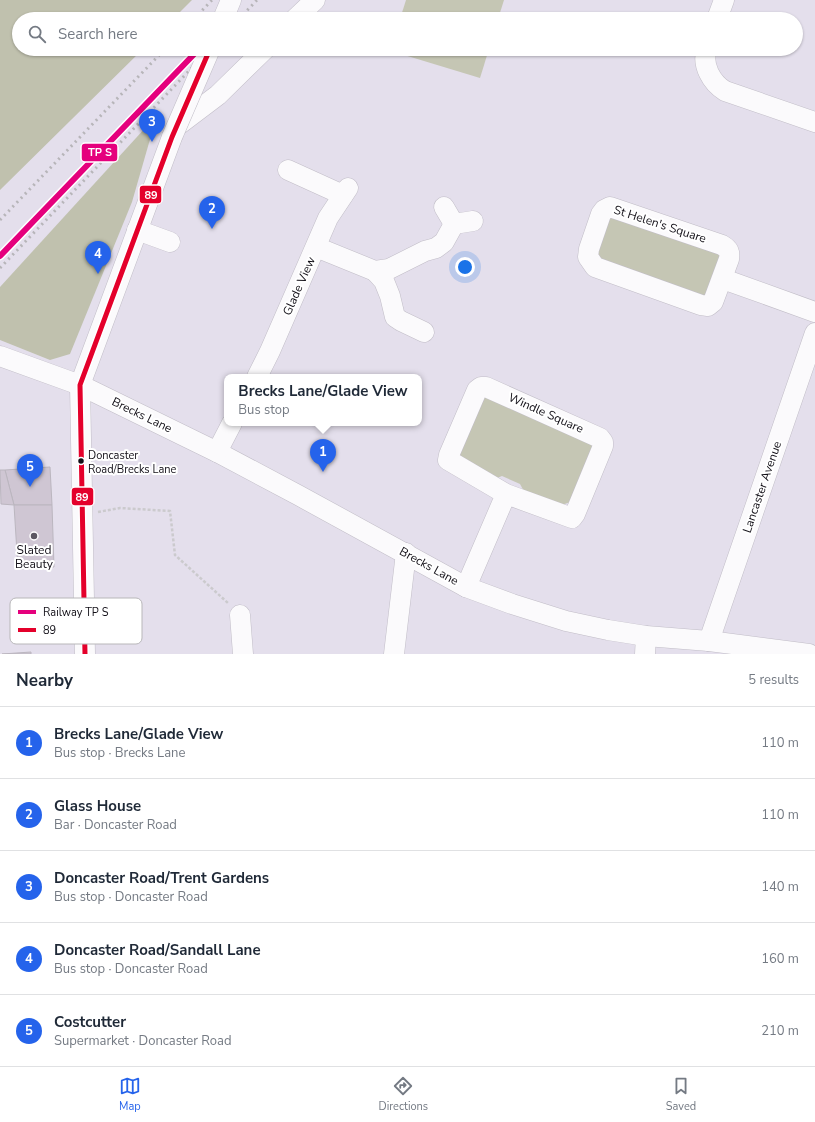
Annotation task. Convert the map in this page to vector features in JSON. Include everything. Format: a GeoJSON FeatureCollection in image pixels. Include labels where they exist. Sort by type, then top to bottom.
{"type":"FeatureCollection","features":[{"type":"Feature","properties":{"kind":"street"},"geometry":{"type":"LineString","coordinates":[[225,12],[231,0]]}},
{"type":"Feature","properties":{"kind":"street"},"geometry":{"type":"LineString","coordinates":[[302,12],[315,0]]}},
{"type":"Feature","properties":{"kind":"street"},"geometry":{"type":"LineString","coordinates":[[720,12],[724,0]]}},
{"type":"Feature","properties":{"kind":"street"},"geometry":{"type":"LineString","coordinates":[[84,598],[80,385],[175,131],[207,56]]}},
{"type":"Feature","properties":{"kind":"street"},"geometry":{"type":"LineString","coordinates":[[175,131],[218,95],[258,56]]}},
{"type":"Feature","properties":{"kind":"street"},"geometry":{"type":"LineString","coordinates":[[706,56],[705,64],[717,86],[725,92],[815,122]]}},
{"type":"Feature","properties":{"kind":"street","name":"Glade View"},"geometry":{"type":"LineString","coordinates":[[258,374],[328,218],[346,191],[288,170]]}},
{"type":"Feature","properties":{"kind":"street"},"geometry":{"type":"LineString","coordinates":[[375,271],[389,269],[425,251],[436,248],[444,242],[464,222],[444,207]]}},
{"type":"Feature","properties":{"kind":"street","name":"St Helen's Square"},"geometry":{"type":"LineString","coordinates":[[610,207],[616,208],[722,245],[727,248],[730,253],[723,279],[713,302],[708,306],[701,305],[595,267],[588,257],[601,214],[604,210],[610,207]]}},
{"type":"Feature","properties":{"kind":"street"},"geometry":{"type":"LineString","coordinates":[[138,230],[170,242]]}},
{"type":"Feature","properties":{"kind":"street"},"geometry":{"type":"LineString","coordinates":[[316,247],[375,271],[384,281],[390,296],[395,317],[424,332]]}},
{"type":"Feature","properties":{"kind":"street"},"geometry":{"type":"LineString","coordinates":[[723,279],[815,312]]}},
{"type":"Feature","properties":{"kind":"street","name":"Lancaster Avenue"},"geometry":{"type":"LineString","coordinates":[[709,641],[815,333]]}},
{"type":"Feature","properties":{"kind":"street","name":"Brecks Lane"},"geometry":{"type":"LineString","coordinates":[[0,356],[80,385],[217,452],[406,553],[466,587],[512,604],[566,620],[608,630],[645,645],[709,641],[809,654]]}},
{"type":"Feature","properties":{"kind":"street","name":"Windle Square"},"geometry":{"type":"LineString","coordinates":[[481,387],[486,387],[579,428],[600,438],[603,442],[603,446],[595,467],[572,518],[506,494],[448,460],[477,390],[481,387]]}},
{"type":"Feature","properties":{"kind":"street"},"geometry":{"type":"LineString","coordinates":[[217,452],[230,426]]}},
{"type":"Feature","properties":{"kind":"street"},"geometry":{"type":"LineString","coordinates":[[466,587],[506,494]]}},
{"type":"Feature","properties":{"kind":"street"},"geometry":{"type":"LineString","coordinates":[[394,654],[406,553]]}},
{"type":"Feature","properties":{"kind":"street"},"geometry":{"type":"LineString","coordinates":[[240,615],[243,654]]}},
{"type":"Feature","properties":{"kind":"street"},"geometry":{"type":"LineString","coordinates":[[85,644],[85,654]]}},
{"type":"Feature","properties":{"kind":"path"},"geometry":{"type":"LineString","coordinates":[[82,515],[120,508],[170,511],[175,555],[240,615]]}},
{"type":"Feature","properties":{"kind":"green space"},"geometry":{"type":"Polygon","coordinates":[[[0,0],[192,0],[180,12],[12,12],[12,56],[136,56],[0,190],[0,0]]]}},
{"type":"Feature","properties":{"kind":"green space"},"geometry":{"type":"Polygon","coordinates":[[[406,0],[504,0],[500,12],[402,12],[406,0]]]}},
{"type":"Feature","properties":{"kind":"green space"},"geometry":{"type":"Polygon","coordinates":[[[407,56],[487,56],[480,78],[407,56]]]}},
{"type":"Feature","properties":{"kind":"green space"},"geometry":{"type":"Polygon","coordinates":[[[157,115],[132,202],[70,354],[50,360],[0,340],[0,287],[157,115]]]}},
{"type":"Feature","properties":{"kind":"green space"},"geometry":{"type":"Polygon","coordinates":[[[610,215],[720,254],[721,259],[705,295],[700,296],[595,258],[610,215]]]}},
{"type":"Feature","properties":{"kind":"green space"},"geometry":{"type":"Polygon","coordinates":[[[492,396],[590,439],[594,449],[573,501],[559,506],[526,495],[520,484],[502,476],[492,480],[457,460],[479,398],[492,396]]]}},
{"type":"Feature","properties":{"kind":"building"},"geometry":{"type":"Polygon","coordinates":[[[50,467],[52,505],[14,505],[5,470],[50,467]]]}},
{"type":"Feature","properties":{"kind":"building"},"geometry":{"type":"Polygon","coordinates":[[[0,470],[5,470],[14,505],[1,504],[0,470]]]}},
{"type":"Feature","properties":{"kind":"building","name":"Slated Beauty"},"geometry":{"type":"Polygon","coordinates":[[[14,505],[52,505],[54,567],[18,569],[14,505]]]}},
{"type":"Feature","properties":{"kind":"building"},"geometry":{"type":"Polygon","coordinates":[[[31,652],[31,654],[2,654],[31,652]]]}},
{"type":"Feature","properties":{"kind":"railway"},"geometry":{"type":"LineString","coordinates":[[201,12],[212,0]]}},
{"type":"Feature","properties":{"kind":"railway"},"geometry":{"type":"LineString","coordinates":[[246,12],[257,0]]}},
{"type":"Feature","properties":{"kind":"railway"},"geometry":{"type":"LineString","coordinates":[[0,220],[158,56]]}},
{"type":"Feature","properties":{"kind":"railway"},"geometry":{"type":"LineString","coordinates":[[0,268],[203,56]]}},
{"type":"Feature","properties":{"kind":"transit line"},"geometry":{"type":"LineString","coordinates":[[0,256],[192,56]]}},
{"type":"Feature","properties":{"kind":"transit line","name":"89"},"geometry":{"type":"LineString","coordinates":[[84,598],[80,385],[172,137],[207,56]]}},
{"type":"Feature","properties":{"kind":"transit line","name":"89"},"geometry":{"type":"LineString","coordinates":[[85,644],[85,654]]}},
{"type":"Feature","properties":{"kind":"place","name":"Doncaster Road/Trent Gardens"},"geometry":{"type":"Point","coordinates":[152,142]}},
{"type":"Feature","properties":{"kind":"place","name":"Glass House"},"geometry":{"type":"Point","coordinates":[212,229]}},
{"type":"Feature","properties":{"kind":"place","name":"Doncaster Road/Sandall Lane"},"geometry":{"type":"Point","coordinates":[98,274]}},
{"type":"Feature","properties":{"kind":"place","name":"Doncaster Road/Brecks Lane"},"geometry":{"type":"Point","coordinates":[81,461]}},
{"type":"Feature","properties":{"kind":"place","name":"Brecks Lane/Glade View"},"geometry":{"type":"Point","coordinates":[323,472]}},
{"type":"Feature","properties":{"kind":"place","name":"Costcutter"},"geometry":{"type":"Point","coordinates":[30,487]}},
{"type":"Feature","properties":{"kind":"place","name":"Slated Beauty"},"geometry":{"type":"Point","coordinates":[34,536]}}]}
